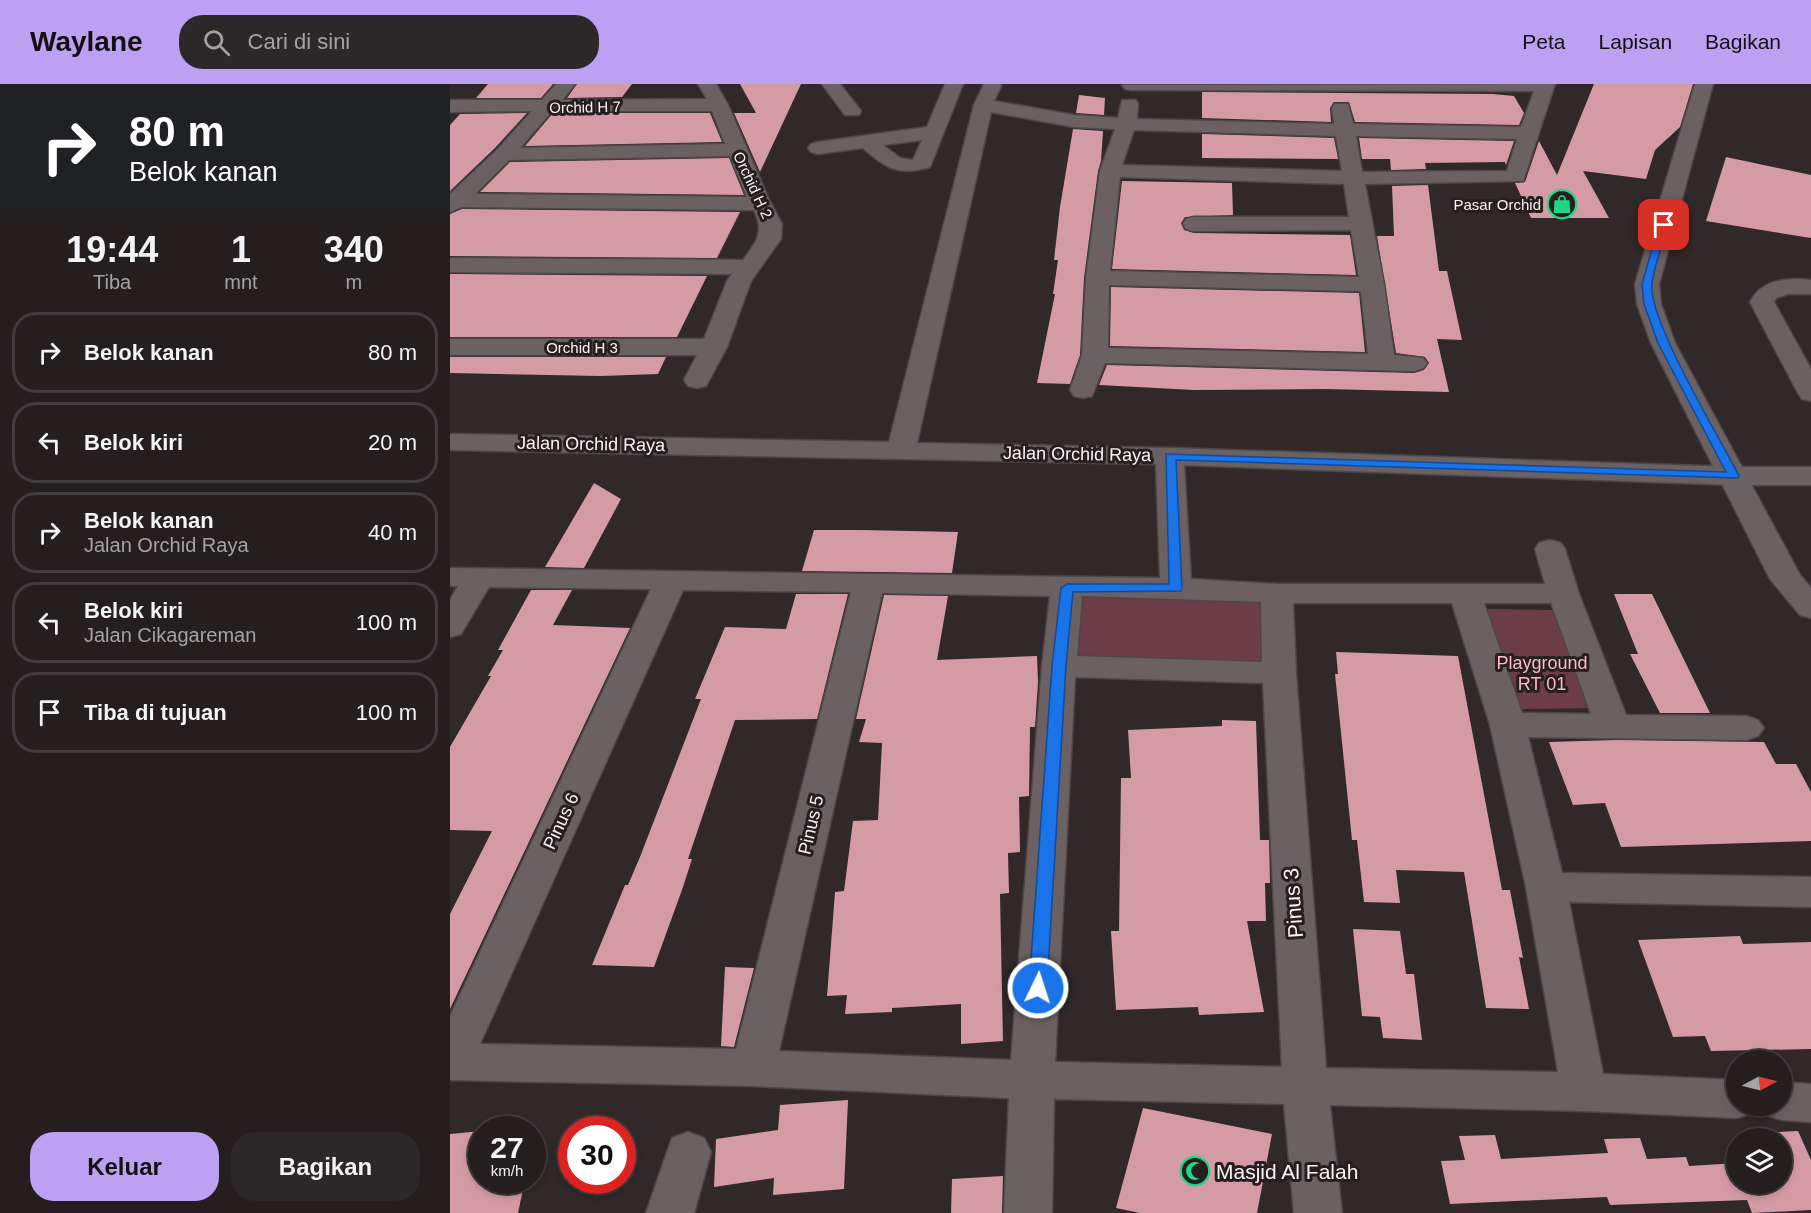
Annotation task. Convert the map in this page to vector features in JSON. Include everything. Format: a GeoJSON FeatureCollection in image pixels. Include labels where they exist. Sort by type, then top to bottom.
{"type":"FeatureCollection","features":[{"type":"Feature","properties":{"kind":"street"},"geometry":{"type":"LineString","coordinates":[[452,202],[504,154],[566,84]]}},
{"type":"Feature","properties":{"kind":"street","name":"Orchid H 2"},"geometry":{"type":"LineString","coordinates":[[697,380],[714,347],[744,274],[770,239],[771,224],[736,150],[719,105],[707,84]]}},
{"type":"Feature","properties":{"kind":"street"},"geometry":{"type":"LineString","coordinates":[[831,84],[852,111]]}},
{"type":"Feature","properties":{"kind":"street"},"geometry":{"type":"LineString","coordinates":[[868,142],[897,166],[914,166],[923,163],[954,84]]}},
{"type":"Feature","properties":{"kind":"street"},"geometry":{"type":"LineString","coordinates":[[901,450],[986,134],[992,107],[992,84]]}},
{"type":"Feature","properties":{"kind":"street"},"geometry":{"type":"LineString","coordinates":[[1083,390],[1095,355],[1098,278],[1110,171],[1127,123],[1131,84],[1544,85],[1516,177],[1355,178],[1110,171]]}},
{"type":"Feature","properties":{"kind":"street"},"geometry":{"type":"LineString","coordinates":[[1704,84],[1647,284],[1649,304],[1664,343],[1786,579],[1811,608]]}},
{"type":"Feature","properties":{"kind":"street"},"geometry":{"type":"LineString","coordinates":[[1338,85],[1343,128],[1355,178],[1372,284],[1382,361]]}},
{"type":"Feature","properties":{"kind":"street","name":"Orchid H 7"},"geometry":{"type":"LineString","coordinates":[[450,106],[539,113],[719,105]]}},
{"type":"Feature","properties":{"kind":"street"},"geometry":{"type":"LineString","coordinates":[[992,107],[1065,120],[1180,127],[1343,128],[1528,133]]}},
{"type":"Feature","properties":{"kind":"street"},"geometry":{"type":"LineString","coordinates":[[450,117],[539,113]]}},
{"type":"Feature","properties":{"kind":"street"},"geometry":{"type":"LineString","coordinates":[[1017,129],[1065,120]]}},
{"type":"Feature","properties":{"kind":"street"},"geometry":{"type":"LineString","coordinates":[[1179,173],[1180,127]]}},
{"type":"Feature","properties":{"kind":"street"},"geometry":{"type":"LineString","coordinates":[[818,148],[936,132]]}},
{"type":"Feature","properties":{"kind":"street"},"geometry":{"type":"LineString","coordinates":[[504,154],[736,150]]}},
{"type":"Feature","properties":{"kind":"street"},"geometry":{"type":"LineString","coordinates":[[1245,175],[1250,223]]}},
{"type":"Feature","properties":{"kind":"street"},"geometry":{"type":"LineString","coordinates":[[452,202],[760,204]]}},
{"type":"Feature","properties":{"kind":"street"},"geometry":{"type":"LineString","coordinates":[[1194,224],[1362,223]]}},
{"type":"Feature","properties":{"kind":"street"},"geometry":{"type":"LineString","coordinates":[[450,265],[744,274]]}},
{"type":"Feature","properties":{"kind":"street"},"geometry":{"type":"LineString","coordinates":[[450,278],[744,274]]}},
{"type":"Feature","properties":{"kind":"street"},"geometry":{"type":"LineString","coordinates":[[1098,278],[1372,284]]}},
{"type":"Feature","properties":{"kind":"street"},"geometry":{"type":"LineString","coordinates":[[1811,287],[1793,285],[1778,288],[1766,294],[1762,302],[1811,393]]}},
{"type":"Feature","properties":{"kind":"street","name":"Orchid H 3"},"geometry":{"type":"LineString","coordinates":[[450,347],[714,347]]}},
{"type":"Feature","properties":{"kind":"street"},"geometry":{"type":"LineString","coordinates":[[1095,355],[1414,363]]}},
{"type":"Feature","properties":{"kind":"street","name":"Jalan Orchid Raya"},"geometry":{"type":"LineString","coordinates":[[450,442],[1170,456],[1734,476],[1811,476]]}},
{"type":"Feature","properties":{"kind":"street"},"geometry":{"type":"LineString","coordinates":[[1170,456],[1176,588]]}},
{"type":"Feature","properties":{"kind":"street"},"geometry":{"type":"LineString","coordinates":[[1550,549],[1563,594],[1612,725]]}},
{"type":"Feature","properties":{"kind":"street"},"geometry":{"type":"LineString","coordinates":[[450,627],[464,577],[1176,588],[1277,593],[1563,594]]}},
{"type":"Feature","properties":{"kind":"street","name":"Pinus 6"},"geometry":{"type":"LineString","coordinates":[[450,1062],[672,579]]}},
{"type":"Feature","properties":{"kind":"street","name":"Pinus 5"},"geometry":{"type":"LineString","coordinates":[[753,1068],[869,583]]}},
{"type":"Feature","properties":{"kind":"street"},"geometry":{"type":"LineString","coordinates":[[1028,1213],[1032,1080],[1059,666],[1067,588]]}},
{"type":"Feature","properties":{"kind":"street"},"geometry":{"type":"LineString","coordinates":[[1464,592],[1508,725],[1546,886],[1584,1092]]}},
{"type":"Feature","properties":{"kind":"street","name":"Pinus 3"},"geometry":{"type":"LineString","coordinates":[[1277,593],[1279,673],[1305,1085],[1318,1213]]}},
{"type":"Feature","properties":{"kind":"street"},"geometry":{"type":"LineString","coordinates":[[1059,666],[1279,673]]}},
{"type":"Feature","properties":{"kind":"street"},"geometry":{"type":"LineString","coordinates":[[1508,725],[1746,728]]}},
{"type":"Feature","properties":{"kind":"street"},"geometry":{"type":"LineString","coordinates":[[1546,886],[1811,892]]}},
{"type":"Feature","properties":{"kind":"street"},"geometry":{"type":"LineString","coordinates":[[450,1062],[753,1068],[1032,1080],[1584,1092],[1726,1098]]}},
{"type":"Feature","properties":{"kind":"street"},"geometry":{"type":"LineString","coordinates":[[1792,1101],[1811,1102]]}},
{"type":"Feature","properties":{"kind":"street"},"geometry":{"type":"LineString","coordinates":[[670,1213],[688,1152]]}},
{"type":"Feature","properties":{"kind":"green space"},"geometry":{"type":"Polygon","coordinates":[[[1081,594],[1262,600],[1264,664],[1078,657],[1081,594]]]}},
{"type":"Feature","properties":{"kind":"green space","name":"Playground RT 01"},"geometry":{"type":"Polygon","coordinates":[[[1484,609],[1555,610],[1592,708],[1518,709],[1484,609]]]}},
{"type":"Feature","properties":{"kind":"building"},"geometry":{"type":"Polygon","coordinates":[[[488,84],[553,84],[541,98],[476,98],[488,84]]]}},
{"type":"Feature","properties":{"kind":"building"},"geometry":{"type":"Polygon","coordinates":[[[577,84],[632,84],[622,97],[567,98],[577,84]]]}},
{"type":"Feature","properties":{"kind":"building"},"geometry":{"type":"Polygon","coordinates":[[[740,84],[801,84],[760,172],[734,113],[756,113],[740,84]]]}},
{"type":"Feature","properties":{"kind":"building"},"geometry":{"type":"Polygon","coordinates":[[[1594,84],[1693,84],[1680,127],[1655,150],[1646,179],[1583,171],[1609,218],[1531,218],[1515,183],[1525,182],[1539,141],[1557,175],[1594,84]]]}},
{"type":"Feature","properties":{"kind":"building"},"geometry":{"type":"Polygon","coordinates":[[[1202,92],[1493,94],[1514,96],[1524,113],[1519,125],[1355,122],[1349,102],[1334,102],[1330,108],[1331,122],[1202,118],[1202,92]]]}},
{"type":"Feature","properties":{"kind":"building"},"geometry":{"type":"Polygon","coordinates":[[[1079,95],[1105,98],[1104,115],[1076,113],[1079,95]]]}},
{"type":"Feature","properties":{"kind":"building"},"geometry":{"type":"Polygon","coordinates":[[[527,113],[495,148],[450,191],[450,125],[460,114],[527,113]]]}},
{"type":"Feature","properties":{"kind":"building"},"geometry":{"type":"Polygon","coordinates":[[[553,113],[710,113],[722,142],[525,146],[553,113]]]}},
{"type":"Feature","properties":{"kind":"building"},"geometry":{"type":"Polygon","coordinates":[[[1073,129],[1103,131],[1101,161],[1084,278],[1080,355],[1070,384],[1037,383],[1055,294],[1053,294],[1058,260],[1054,260],[1073,129]]]}},
{"type":"Feature","properties":{"kind":"building"},"geometry":{"type":"Polygon","coordinates":[[[1202,134],[1334,138],[1338,159],[1202,158],[1202,134]]]}},
{"type":"Feature","properties":{"kind":"building"},"geometry":{"type":"Polygon","coordinates":[[[1359,138],[1514,141],[1506,165],[1505,162],[1425,163],[1426,169],[1391,170],[1390,159],[1362,159],[1359,138]]]}},
{"type":"Feature","properties":{"kind":"building"},"geometry":{"type":"Polygon","coordinates":[[[1726,157],[1811,175],[1811,238],[1706,221],[1726,157]]]}},
{"type":"Feature","properties":{"kind":"building"},"geometry":{"type":"Polygon","coordinates":[[[729,158],[744,195],[480,192],[510,162],[729,158]]]}},
{"type":"Feature","properties":{"kind":"building"},"geometry":{"type":"Polygon","coordinates":[[[1122,181],[1232,183],[1233,215],[1185,217],[1181,223],[1184,230],[1194,233],[1350,235],[1356,275],[1112,269],[1122,181]]]}},
{"type":"Feature","properties":{"kind":"building"},"geometry":{"type":"Polygon","coordinates":[[[1428,185],[1439,271],[1447,271],[1462,340],[1437,339],[1449,392],[1325,389],[1194,390],[1099,385],[1107,365],[1414,373],[1424,370],[1429,363],[1425,357],[1396,353],[1377,236],[1394,236],[1392,186],[1428,185]]]}},
{"type":"Feature","properties":{"kind":"building"},"geometry":{"type":"Polygon","coordinates":[[[462,209],[740,212],[717,258],[450,256],[450,214],[462,209]]]}},
{"type":"Feature","properties":{"kind":"building"},"geometry":{"type":"Polygon","coordinates":[[[450,274],[707,276],[677,337],[450,337],[450,274]]]}},
{"type":"Feature","properties":{"kind":"building"},"geometry":{"type":"Polygon","coordinates":[[[1111,287],[1359,293],[1365,352],[1110,346],[1111,287]]]}},
{"type":"Feature","properties":{"kind":"building"},"geometry":{"type":"Polygon","coordinates":[[[450,357],[666,357],[658,374],[601,376],[450,373],[450,357]]]}},
{"type":"Feature","properties":{"kind":"building"},"geometry":{"type":"Polygon","coordinates":[[[594,483],[621,499],[584,568],[545,567],[594,483]]]}},
{"type":"Feature","properties":{"kind":"building"},"geometry":{"type":"Polygon","coordinates":[[[814,530],[958,532],[952,573],[802,571],[814,530]]]}},
{"type":"Feature","properties":{"kind":"building"},"geometry":{"type":"Polygon","coordinates":[[[531,590],[572,590],[553,625],[630,628],[450,1009],[450,914],[492,831],[450,830],[450,747],[491,676],[488,676],[503,650],[498,650],[531,590]]]}},
{"type":"Feature","properties":{"kind":"building"},"geometry":{"type":"Polygon","coordinates":[[[796,594],[848,594],[817,719],[735,720],[688,859],[692,859],[683,887],[654,967],[592,965],[625,885],[628,885],[640,857],[701,699],[695,699],[725,627],[786,629],[796,594]]]}},
{"type":"Feature","properties":{"kind":"building"},"geometry":{"type":"Polygon","coordinates":[[[1614,594],[1652,594],[1710,713],[1660,713],[1630,654],[1638,654],[1614,594]]]}},
{"type":"Feature","properties":{"kind":"building"},"geometry":{"type":"Polygon","coordinates":[[[884,595],[948,596],[937,660],[1037,656],[1035,727],[1030,727],[1029,796],[1019,797],[1020,852],[1008,853],[1009,893],[1000,894],[1003,1041],[961,1044],[961,1004],[892,1008],[892,1012],[845,1014],[847,995],[827,996],[835,892],[844,891],[853,821],[878,820],[882,743],[859,742],[866,719],[856,719],[884,595]]]}},
{"type":"Feature","properties":{"kind":"building"},"geometry":{"type":"Polygon","coordinates":[[[1336,652],[1458,656],[1502,890],[1510,890],[1523,958],[1519,957],[1529,1009],[1486,1008],[1464,872],[1396,870],[1400,903],[1364,902],[1357,840],[1352,840],[1335,674],[1338,674],[1336,652]]]}},
{"type":"Feature","properties":{"kind":"building"},"geometry":{"type":"Polygon","coordinates":[[[1222,720],[1256,721],[1260,840],[1269,840],[1270,883],[1265,883],[1266,921],[1247,921],[1264,1012],[1199,1015],[1198,1007],[1116,1010],[1111,931],[1119,931],[1121,778],[1131,778],[1128,730],[1222,726],[1222,720]]]}},
{"type":"Feature","properties":{"kind":"building"},"geometry":{"type":"Polygon","coordinates":[[[1616,740],[1764,742],[1776,764],[1796,764],[1811,792],[1811,841],[1621,847],[1605,803],[1573,805],[1549,742],[1616,740]]]}},
{"type":"Feature","properties":{"kind":"building"},"geometry":{"type":"Polygon","coordinates":[[[1353,929],[1400,931],[1406,974],[1414,974],[1422,1040],[1383,1038],[1380,1017],[1362,1016],[1353,929]]]}},
{"type":"Feature","properties":{"kind":"building"},"geometry":{"type":"Polygon","coordinates":[[[1740,936],[1743,944],[1811,942],[1811,1049],[1711,1051],[1705,1036],[1673,1037],[1638,940],[1740,936]]]}},
{"type":"Feature","properties":{"kind":"building"},"geometry":{"type":"Polygon","coordinates":[[[725,967],[754,968],[734,1047],[721,1046],[725,967]]]}},
{"type":"Feature","properties":{"kind":"building"},"geometry":{"type":"Polygon","coordinates":[[[848,1100],[844,1189],[773,1195],[774,1178],[714,1187],[716,1139],[778,1130],[780,1105],[848,1100]]]}},
{"type":"Feature","properties":{"kind":"building","name":"Masjid Al Falah"},"geometry":{"type":"Polygon","coordinates":[[[1143,1108],[1272,1134],[1257,1213],[1140,1213],[1116,1208],[1143,1108]]]}},
{"type":"Feature","properties":{"kind":"building"},"geometry":{"type":"Polygon","coordinates":[[[1792,1131],[1798,1131],[1811,1160],[1811,1210],[1752,1213],[1747,1200],[1610,1205],[1607,1197],[1450,1204],[1441,1161],[1465,1160],[1459,1136],[1495,1135],[1501,1159],[1608,1153],[1604,1139],[1640,1138],[1647,1159],[1686,1157],[1689,1166],[1726,1164],[1726,1194],[1792,1194],[1792,1131]]]}},
{"type":"Feature","properties":{"kind":"building"},"geometry":{"type":"Polygon","coordinates":[[[468,1132],[468,1194],[522,1194],[518,1213],[450,1213],[450,1134],[468,1132]]]}},
{"type":"Feature","properties":{"kind":"building"},"geometry":{"type":"Polygon","coordinates":[[[1003,1176],[1002,1213],[951,1213],[952,1179],[1003,1176]]]}},
{"type":"Feature","properties":{"kind":"place","name":"Pasar Orchid"},"geometry":{"type":"Point","coordinates":[1562,204]}},
{"type":"Feature","properties":{"kind":"place","name":"Masjid Al Falah"},"geometry":{"type":"Point","coordinates":[1195,1171]}},
{"type":"Feature","properties":{"kind":"route"},"geometry":{"type":"LineString","coordinates":[[1038,988],[1059,666],[1067,588],[1176,588],[1170,456],[1734,476],[1664,343],[1649,304],[1647,284],[1664,225]]}}]}
